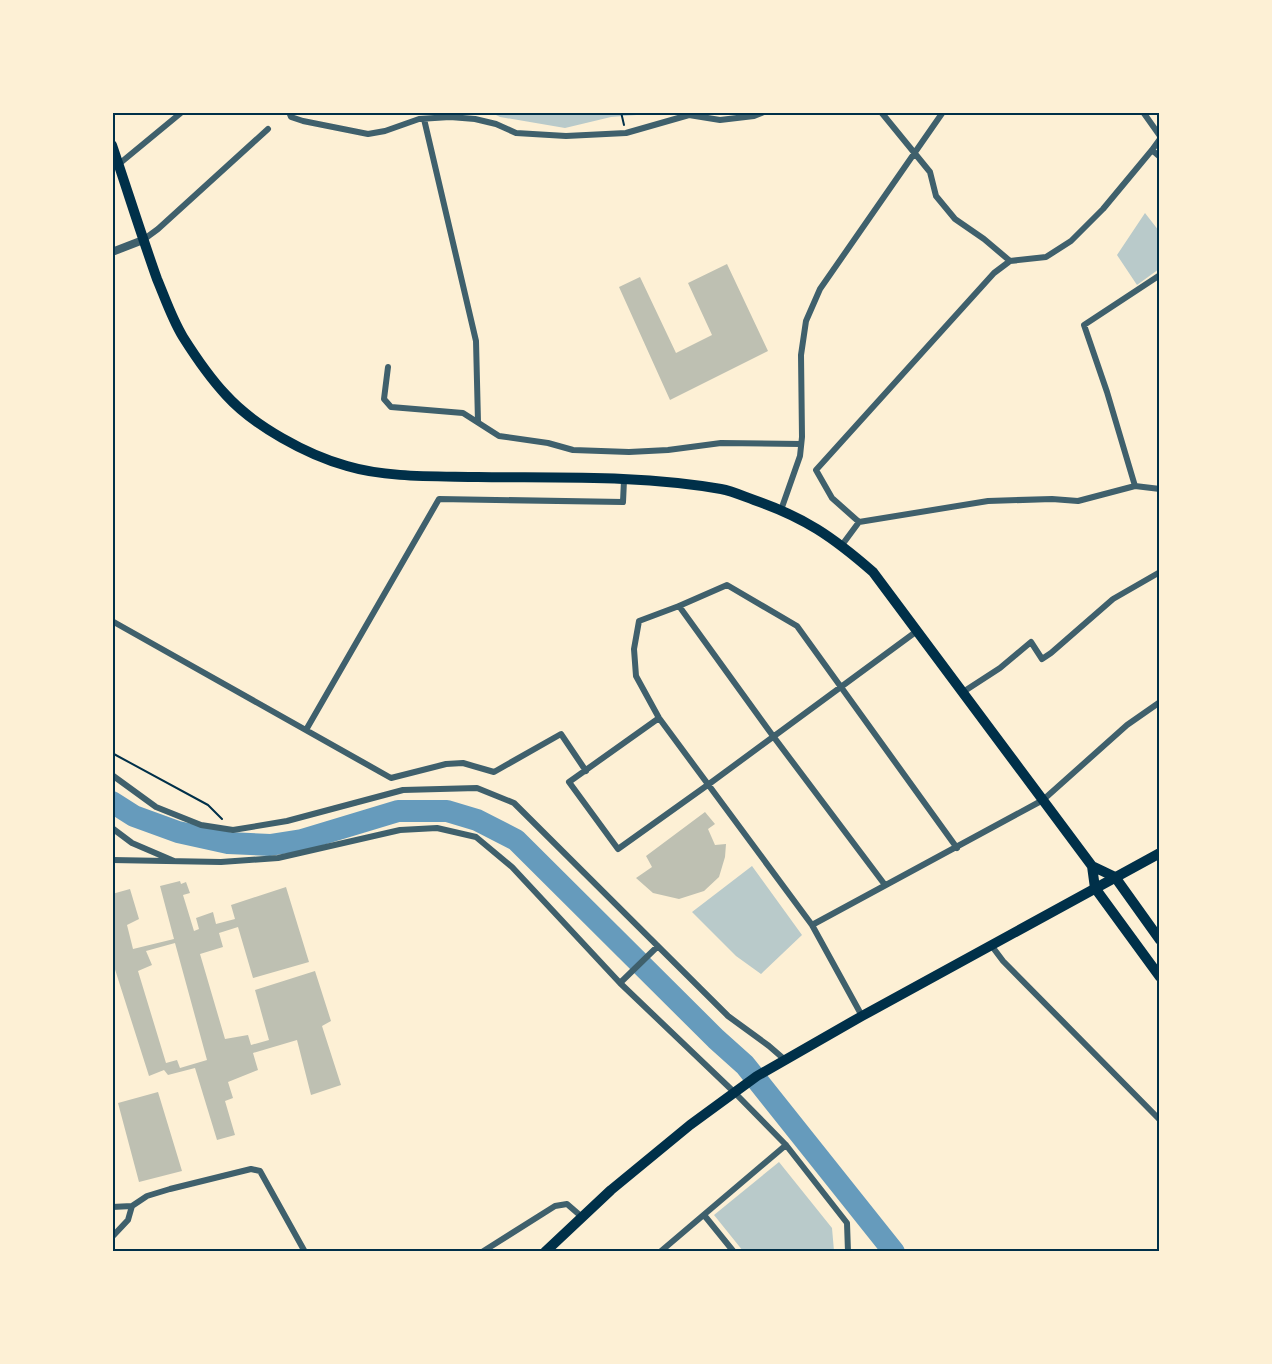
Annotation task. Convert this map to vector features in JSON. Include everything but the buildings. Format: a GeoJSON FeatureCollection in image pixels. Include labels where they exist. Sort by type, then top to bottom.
{"type":"FeatureCollection","features":[{"type":"Feature","properties":{"kind":"main road"},"geometry":{"type":"LineString","coordinates":[[112,144],[143,240],[169,309],[182,336],[227,396],[261,424],[320,456],[348,467],[439,477],[663,482],[723,490],[782,510],[814,525],[842,545],[873,573],[1092,866],[1115,877],[1160,940]]}},
{"type":"Feature","properties":{"kind":"main road"},"geometry":{"type":"LineString","coordinates":[[545,1251],[681,1132],[738,1089],[779,1062],[1160,853]]}},
{"type":"Feature","properties":{"kind":"main road"},"geometry":{"type":"LineString","coordinates":[[1092,866],[1095,888],[1160,977]]}},
{"type":"Feature","properties":{"kind":"street"},"geometry":{"type":"LineString","coordinates":[[119,164],[182,112]]}},
{"type":"Feature","properties":{"kind":"street"},"geometry":{"type":"LineString","coordinates":[[289,112],[291,117],[303,122],[368,134],[424,119],[450,117],[496,124],[516,133],[566,136],[626,133],[689,115],[720,120],[754,116],[764,112]]}},
{"type":"Feature","properties":{"kind":"street"},"geometry":{"type":"LineString","coordinates":[[881,112],[930,172],[936,196],[955,219],[1010,261]]}},
{"type":"Feature","properties":{"kind":"street"},"geometry":{"type":"LineString","coordinates":[[782,510],[800,456],[801,355],[806,321],[820,290],[943,112]]}},
{"type":"Feature","properties":{"kind":"street"},"geometry":{"type":"LineString","coordinates":[[859,522],[832,498],[816,470],[994,273],[1010,261],[1046,256],[1071,241],[1103,208],[1152,150],[1160,137],[1143,112]]}},
{"type":"Feature","properties":{"kind":"street"},"geometry":{"type":"LineString","coordinates":[[424,119],[476,341],[478,422]]}},
{"type":"Feature","properties":{"kind":"street"},"geometry":{"type":"LineString","coordinates":[[112,252],[143,240],[158,229],[268,129]]}},
{"type":"Feature","properties":{"kind":"street"},"geometry":{"type":"LineString","coordinates":[[1152,150],[1160,157]]}},
{"type":"Feature","properties":{"kind":"street"},"geometry":{"type":"LineString","coordinates":[[1135,486],[1084,325],[1160,275]]}},
{"type":"Feature","properties":{"kind":"street"},"geometry":{"type":"LineString","coordinates":[[388,367],[384,399],[391,407],[463,413],[499,436],[548,443],[573,450],[629,452],[668,450],[721,443],[801,444]]}},
{"type":"Feature","properties":{"kind":"street"},"geometry":{"type":"LineString","coordinates":[[306,729],[439,499],[622,502],[624,480]]}},
{"type":"Feature","properties":{"kind":"street"},"geometry":{"type":"LineString","coordinates":[[842,545],[859,522],[988,501],[1052,499],[1078,501],[1135,486],[1160,489]]}},
{"type":"Feature","properties":{"kind":"street"},"geometry":{"type":"LineString","coordinates":[[963,692],[1000,668],[1031,642],[1042,659],[1052,653],[1113,598],[1160,572]]}},
{"type":"Feature","properties":{"kind":"street"},"geometry":{"type":"LineString","coordinates":[[862,1016],[812,926],[659,718],[636,676],[634,648],[639,621],[727,585],[797,626],[957,848]]}},
{"type":"Feature","properties":{"kind":"street"},"geometry":{"type":"LineString","coordinates":[[679,606],[885,885]]}},
{"type":"Feature","properties":{"kind":"street"},"geometry":{"type":"LineString","coordinates":[[112,621],[392,778],[446,764],[463,764],[494,772],[561,734],[586,771]]}},
{"type":"Feature","properties":{"kind":"street"},"geometry":{"type":"LineString","coordinates":[[659,718],[569,782],[618,849],[917,631]]}},
{"type":"Feature","properties":{"kind":"street"},"geometry":{"type":"LineString","coordinates":[[812,926],[1043,800],[1127,725],[1160,702]]}},
{"type":"Feature","properties":{"kind":"street"},"geometry":{"type":"LineString","coordinates":[[112,775],[156,807],[201,825],[233,830],[287,821],[403,790],[477,788],[514,803],[728,1016],[769,1046],[779,1062]]}},
{"type":"Feature","properties":{"kind":"street"},"geometry":{"type":"LineString","coordinates":[[112,828],[132,843],[177,862]]}},
{"type":"Feature","properties":{"kind":"street"},"geometry":{"type":"LineString","coordinates":[[112,860],[177,862],[278,858],[400,830],[437,828],[476,837],[512,867],[620,983],[738,1089],[786,1145],[846,1223],[848,1251]]}},
{"type":"Feature","properties":{"kind":"street"},"geometry":{"type":"LineString","coordinates":[[992,945],[1003,961],[1160,1120]]}},
{"type":"Feature","properties":{"kind":"street"},"geometry":{"type":"LineString","coordinates":[[620,983],[658,946]]}},
{"type":"Feature","properties":{"kind":"street"},"geometry":{"type":"LineString","coordinates":[[660,1251],[786,1145]]}},
{"type":"Feature","properties":{"kind":"street"},"geometry":{"type":"LineString","coordinates":[[112,1207],[132,1206],[147,1196],[252,1169],[260,1171],[304,1251]]}},
{"type":"Feature","properties":{"kind":"street"},"geometry":{"type":"LineString","coordinates":[[482,1251],[555,1206],[567,1204],[582,1217]]}},
{"type":"Feature","properties":{"kind":"street"},"geometry":{"type":"LineString","coordinates":[[112,1237],[128,1220],[132,1206]]}},
{"type":"Feature","properties":{"kind":"street"},"geometry":{"type":"LineString","coordinates":[[704,1215],[734,1251]]}},
{"type":"Feature","properties":{"kind":"path"},"geometry":{"type":"LineString","coordinates":[[112,753],[208,805],[233,830]]}},
{"type":"Feature","properties":{"kind":"shaded area"},"geometry":{"type":"Polygon","coordinates":[[[492,113],[662,113],[611,117],[565,128],[500,117],[492,113]]]}},
{"type":"Feature","properties":{"kind":"shaded area"},"geometry":{"type":"Polygon","coordinates":[[[1145,213],[1159,231],[1159,269],[1137,285],[1117,255],[1145,213]]]}},
{"type":"Feature","properties":{"kind":"shaded area"},"geometry":{"type":"Polygon","coordinates":[[[752,866],[802,935],[761,974],[736,956],[692,912],[752,866]]]}},
{"type":"Feature","properties":{"kind":"shaded area"},"geometry":{"type":"Polygon","coordinates":[[[779,1162],[832,1228],[834,1251],[743,1251],[714,1215],[779,1162]]]}},
{"type":"Feature","properties":{"kind":"waterway"},"geometry":{"type":"LineString","coordinates":[[112,802],[134,816],[178,832],[228,843],[270,845],[302,840],[398,811],[447,811],[477,820],[516,840],[745,1065],[894,1252]]}}]}
